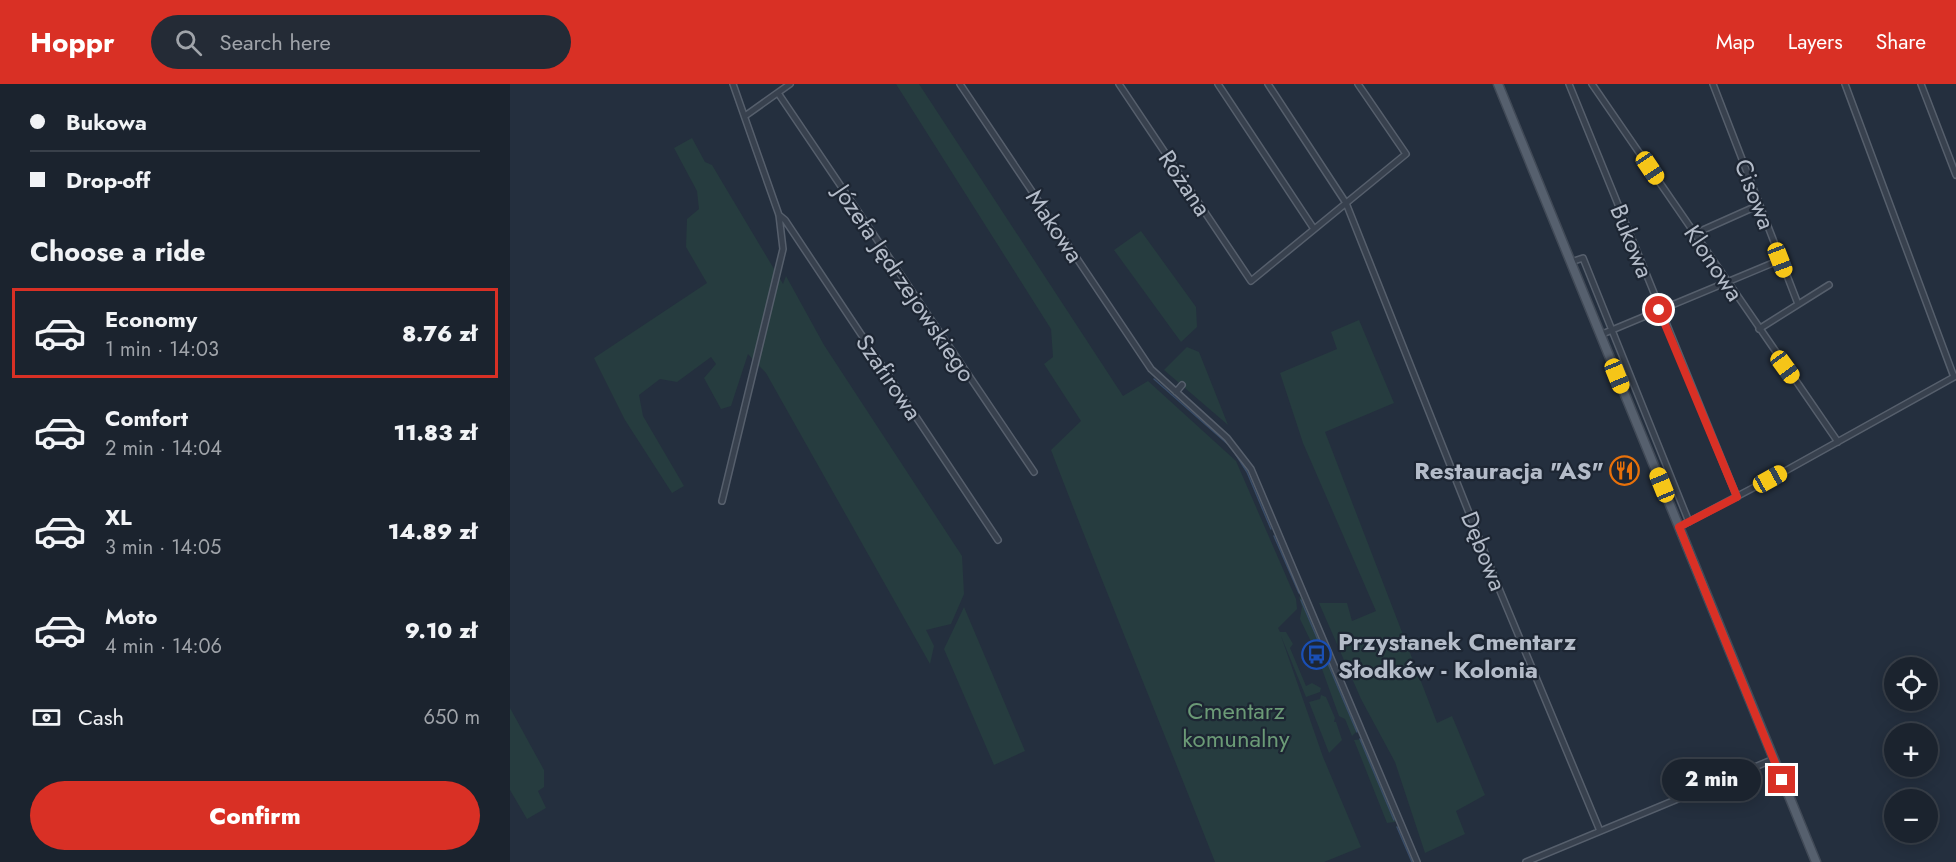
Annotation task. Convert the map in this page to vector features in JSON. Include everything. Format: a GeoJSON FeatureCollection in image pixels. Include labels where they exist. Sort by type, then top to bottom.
{"type":"FeatureCollection","features":[{"type":"Feature","properties":{"kind":"main road"},"geometry":{"type":"LineString","coordinates":[[1498,84],[1816,862]]}},
{"type":"Feature","properties":{"kind":"street"},"geometry":{"type":"LineString","coordinates":[[722,501],[781,264],[782,235],[779,215],[733,84]]}},
{"type":"Feature","properties":{"kind":"street"},"geometry":{"type":"LineString","coordinates":[[745,116],[790,84]]}},
{"type":"Feature","properties":{"kind":"street","name":"Makowa"},"geometry":{"type":"LineString","coordinates":[[960,84],[1151,369],[1227,438],[1251,469],[1274,532],[1417,862]]}},
{"type":"Feature","properties":{"kind":"street","name":"Różana"},"geometry":{"type":"LineString","coordinates":[[1119,84],[1251,281],[1269,269],[1314,230]]}},
{"type":"Feature","properties":{"kind":"street"},"geometry":{"type":"LineString","coordinates":[[1218,84],[1314,230],[1406,154],[1358,84]]}},
{"type":"Feature","properties":{"kind":"street","name":"Dębowa"},"geometry":{"type":"LineString","coordinates":[[1268,84],[1346,203],[1500,591],[1600,831]]}},
{"type":"Feature","properties":{"kind":"street","name":"Bukowa"},"geometry":{"type":"LineString","coordinates":[[1569,84],[1737,497]]}},
{"type":"Feature","properties":{"kind":"street","name":"Klonowa"},"geometry":{"type":"LineString","coordinates":[[1592,84],[1838,442]]}},
{"type":"Feature","properties":{"kind":"street","name":"Cisowa"},"geometry":{"type":"LineString","coordinates":[[1713,84],[1798,304]]}},
{"type":"Feature","properties":{"kind":"street"},"geometry":{"type":"LineString","coordinates":[[1679,527],[1884,417],[1955,376],[1845,84]]}},
{"type":"Feature","properties":{"kind":"street"},"geometry":{"type":"LineString","coordinates":[[1921,84],[1956,175]]}},
{"type":"Feature","properties":{"kind":"street","name":"Józefa Jędrzejowskiego"},"geometry":{"type":"LineString","coordinates":[[778,93],[1034,472]]}},
{"type":"Feature","properties":{"kind":"street"},"geometry":{"type":"LineString","coordinates":[[1694,234],[1759,205]]}},
{"type":"Feature","properties":{"kind":"street","name":"Szafirowa"},"geometry":{"type":"LineString","coordinates":[[779,215],[785,220],[998,540]]}},
{"type":"Feature","properties":{"kind":"street"},"geometry":{"type":"LineString","coordinates":[[1570,262],[1583,258],[1689,522]]}},
{"type":"Feature","properties":{"kind":"street"},"geometry":{"type":"LineString","coordinates":[[1600,335],[1780,260]]}},
{"type":"Feature","properties":{"kind":"street"},"geometry":{"type":"LineString","coordinates":[[1759,329],[1829,285]]}},
{"type":"Feature","properties":{"kind":"street"},"geometry":{"type":"LineString","coordinates":[[1176,392],[1182,385]]}},
{"type":"Feature","properties":{"kind":"street"},"geometry":{"type":"LineString","coordinates":[[1526,862],[1774,759]]}},
{"type":"Feature","properties":{"kind":"green space","name":"Cmentarz komunalny"},"geometry":{"type":"Polygon","coordinates":[[[896,84],[919,84],[1123,396],[1148,381],[1236,461],[1296,599],[1297,609],[1278,628],[1280,632],[1286,632],[1293,644],[1290,648],[1306,686],[1312,683],[1321,688],[1320,692],[1306,697],[1281,636],[1323,757],[1361,847],[1324,862],[1215,862],[1051,450],[1081,421],[1044,364],[1053,357],[1051,329],[896,84]]]}},
{"type":"Feature","properties":{"kind":"green space"},"geometry":{"type":"Polygon","coordinates":[[[692,138],[705,162],[712,165],[783,284],[786,276],[824,345],[962,556],[964,594],[951,624],[926,630],[934,646],[930,664],[766,373],[748,354],[731,406],[721,409],[704,378],[716,364],[711,357],[677,382],[660,379],[639,395],[643,416],[684,486],[672,493],[625,420],[594,358],[707,283],[686,247],[687,219],[699,209],[697,191],[674,148],[692,138]]]}},
{"type":"Feature","properties":{"kind":"green space"},"geometry":{"type":"Polygon","coordinates":[[[1141,231],[1196,307],[1197,327],[1181,342],[1114,250],[1141,231]]]}},
{"type":"Feature","properties":{"kind":"green space"},"geometry":{"type":"Polygon","coordinates":[[[1359,320],[1394,403],[1325,432],[1437,723],[1452,716],[1485,795],[1456,811],[1465,834],[1425,853],[1395,762],[1361,699],[1319,603],[1347,603],[1352,621],[1376,611],[1303,443],[1280,373],[1337,349],[1331,332],[1359,320]]]}},
{"type":"Feature","properties":{"kind":"green space"},"geometry":{"type":"Polygon","coordinates":[[[1187,347],[1199,352],[1228,425],[1164,370],[1187,347]]]}},
{"type":"Feature","properties":{"kind":"green space"},"geometry":{"type":"Polygon","coordinates":[[[1299,597],[1303,598],[1358,730],[1352,736],[1345,719],[1339,716],[1318,658],[1320,657],[1318,652],[1300,619],[1302,607],[1299,597]]]}},
{"type":"Feature","properties":{"kind":"green space"},"geometry":{"type":"Polygon","coordinates":[[[964,607],[1025,751],[994,765],[944,649],[964,607]]]}},
{"type":"Feature","properties":{"kind":"green space"},"geometry":{"type":"Polygon","coordinates":[[[1321,695],[1326,697],[1342,740],[1329,753],[1309,702],[1320,699],[1321,695]]]}},
{"type":"Feature","properties":{"kind":"green space"},"geometry":{"type":"Polygon","coordinates":[[[510,708],[544,770],[544,787],[538,791],[546,808],[527,819],[510,790],[510,708]]]}},
{"type":"Feature","properties":{"kind":"green space"},"geometry":{"type":"Polygon","coordinates":[[[1362,739],[1396,819],[1395,822],[1387,823],[1354,740],[1362,739]]]}},
{"type":"Feature","properties":{"kind":"waterway"},"geometry":{"type":"LineString","coordinates":[[1154,379],[1231,447],[1247,472],[1271,529]]}},
{"type":"Feature","properties":{"kind":"waterway"},"geometry":{"type":"LineString","coordinates":[[1274,536],[1299,593]]}},
{"type":"Feature","properties":{"kind":"waterway"},"geometry":{"type":"LineString","coordinates":[[1301,600],[1357,732]]}},
{"type":"Feature","properties":{"kind":"waterway"},"geometry":{"type":"LineString","coordinates":[[1360,739],[1394,820]]}},
{"type":"Feature","properties":{"kind":"waterway"},"geometry":{"type":"LineString","coordinates":[[1397,827],[1412,862]]}},
{"type":"Feature","properties":{"kind":"place","name":"Restauracja \"AS\""},"geometry":{"type":"Point","coordinates":[1625,470]}},
{"type":"Feature","properties":{"kind":"place","name":"Przystanek Cmentarz Słodków - Kolonia"},"geometry":{"type":"Point","coordinates":[1317,655]}},
{"type":"Feature","properties":{"kind":"route"},"geometry":{"type":"LineString","coordinates":[[1659,310],[1737,497],[1679,527],[1782,780]]}}]}
